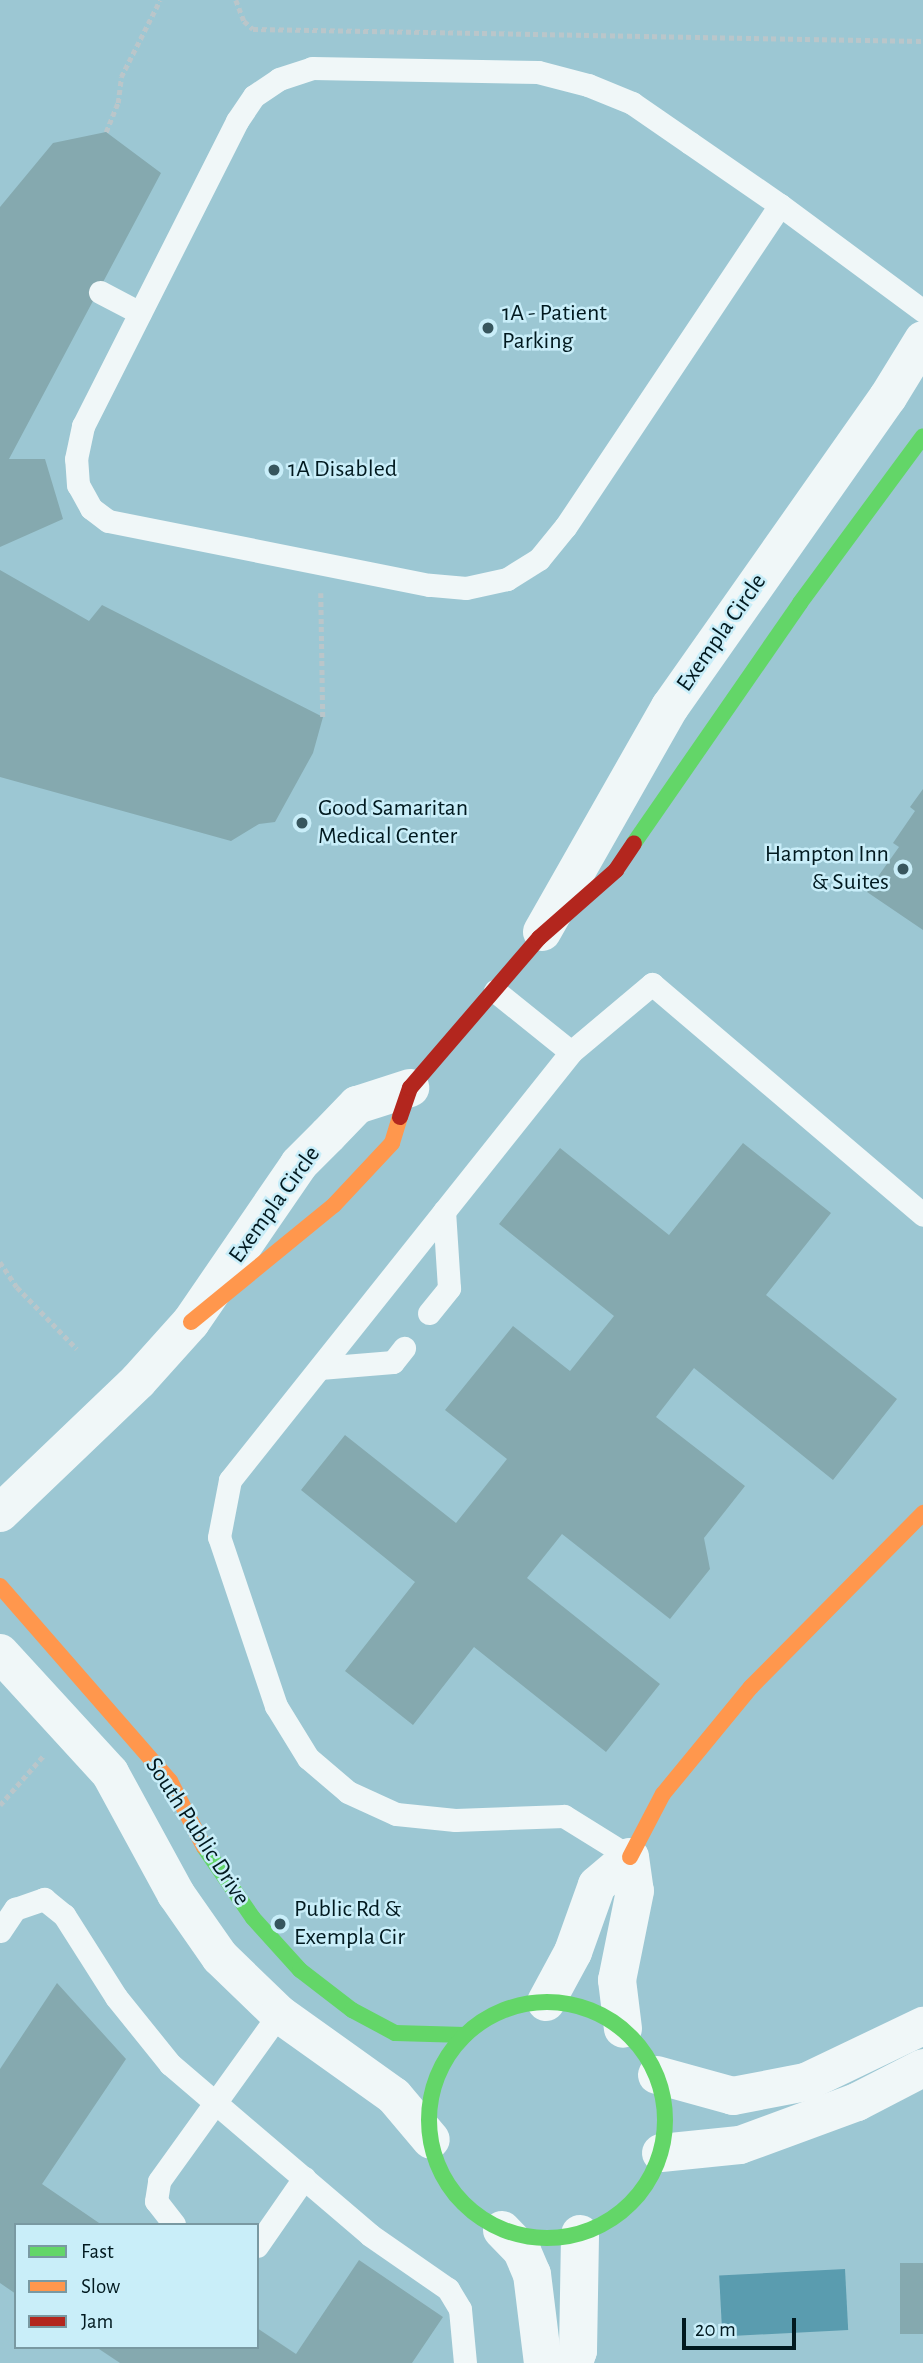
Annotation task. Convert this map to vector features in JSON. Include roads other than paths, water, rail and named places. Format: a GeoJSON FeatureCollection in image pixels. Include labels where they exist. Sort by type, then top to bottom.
{"type":"FeatureCollection","features":[{"type":"Feature","properties":{"kind":"street","name":"Exempla Circle"},"geometry":{"type":"LineString","coordinates":[[539,938],[670,707],[888,397],[923,340]]}},
{"type":"Feature","properties":{"kind":"street","name":"Exempla Circle"},"geometry":{"type":"LineString","coordinates":[[191,1322],[334,1205],[392,1143],[410,1088],[539,938],[617,870],[800,603],[923,436]]}},
{"type":"Feature","properties":{"kind":"street","name":"Exempla Circle"},"geometry":{"type":"LineString","coordinates":[[0,1513],[138,1381],[191,1322],[299,1164],[357,1105],[410,1088]]}},
{"type":"Feature","properties":{"kind":"street"},"geometry":{"type":"LineString","coordinates":[[546,2002],[573,1952],[597,1885],[630,1857],[663,1794],[751,1687],[923,1513]]}},
{"type":"Feature","properties":{"kind":"street","name":"South Public Drive"},"geometry":{"type":"LineString","coordinates":[[0,1586],[170,1781],[208,1856],[253,1918],[300,1970],[352,2010],[395,2033],[423,2037],[465,2035]]}},
{"type":"Feature","properties":{"kind":"street","name":"South Public Drive"},"geometry":{"type":"LineString","coordinates":[[0,1653],[110,1773],[176,1894],[220,1957],[279,2014],[394,2096],[431,2140]]}},
{"type":"Feature","properties":{"kind":"street"},"geometry":{"type":"LineString","coordinates":[[623,2029],[617,1980],[635,1891],[630,1857]]}},
{"type":"Feature","properties":{"kind":"street"},"geometry":{"type":"LineString","coordinates":[[502,2230],[541,2238],[580,2234],[631,2204],[661,2153],[666,2113],[657,2075],[623,2029],[590,2009],[546,2002],[497,2013],[465,2035],[435,2083],[429,2121],[436,2160],[455,2194],[502,2230],[522,2251],[532,2274],[543,2363]]}},
{"type":"Feature","properties":{"kind":"street"},"geometry":{"type":"LineString","coordinates":[[657,2075],[733,2096],[806,2082],[923,2026]]}},
{"type":"Feature","properties":{"kind":"street"},"geometry":{"type":"LineString","coordinates":[[661,2153],[740,2145],[857,2102],[923,2068]]}},
{"type":"Feature","properties":{"kind":"street"},"geometry":{"type":"LineString","coordinates":[[574,2363],[578,2351],[580,2234]]}},
{"type":"Feature","properties":{"kind":"lane"},"geometry":{"type":"LineString","coordinates":[[780,205],[565,527],[539,559],[507,579],[466,588],[320,564],[108,522],[91,508],[78,485],[76,459],[83,426],[254,96],[279,79],[312,68],[538,72],[588,85],[632,103],[780,205],[923,311]]}},
{"type":"Feature","properties":{"kind":"lane"},"geometry":{"type":"LineString","coordinates":[[100,292],[140,313]]}},
{"type":"Feature","properties":{"kind":"lane"},"geometry":{"type":"LineString","coordinates":[[630,1857],[564,1816],[455,1820],[396,1814],[348,1792],[308,1758],[276,1706],[219,1537],[230,1480],[571,1052],[652,984],[923,1215]]}},
{"type":"Feature","properties":{"kind":"lane"},"geometry":{"type":"LineString","coordinates":[[495,991],[571,1052]]}},
{"type":"Feature","properties":{"kind":"lane"},"geometry":{"type":"LineString","coordinates":[[429,1313],[449,1288],[444,1211]]}},
{"type":"Feature","properties":{"kind":"lane"},"geometry":{"type":"LineString","coordinates":[[320,1368],[393,1362],[404,1348]]}},
{"type":"Feature","properties":{"kind":"lane"},"geometry":{"type":"LineString","coordinates":[[0,1931],[15,1909],[44,1899],[64,1915],[116,1997],[170,2064],[212,2103],[370,2235],[448,2289],[460,2309],[465,2363]]}},
{"type":"Feature","properties":{"kind":"lane"},"geometry":{"type":"LineString","coordinates":[[173,2223],[156,2201],[159,2181],[212,2103],[279,2014]]}},
{"type":"Feature","properties":{"kind":"lane"},"geometry":{"type":"LineString","coordinates":[[259,2243],[304,2178]]}},
{"type":"Feature","properties":{"kind":"water"},"geometry":{"type":"Polygon","coordinates":[[[845,2269],[848,2330],[722,2337],[719,2276],[845,2269]]]}},
{"type":"Feature","properties":{"kind":"place","name":"1A - Patient Parking"},"geometry":{"type":"Point","coordinates":[488,328]}},
{"type":"Feature","properties":{"kind":"place","name":"1A Disabled"},"geometry":{"type":"Point","coordinates":[274,470]}},
{"type":"Feature","properties":{"kind":"place","name":"Good Samaritan Medical Center"},"geometry":{"type":"Point","coordinates":[302,823]}},
{"type":"Feature","properties":{"kind":"place","name":"Hampton Inn & Suites"},"geometry":{"type":"Point","coordinates":[903,869]}},
{"type":"Feature","properties":{"kind":"place","name":"Public Rd & Exempla Cir"},"geometry":{"type":"Point","coordinates":[280,1924]}}]}
